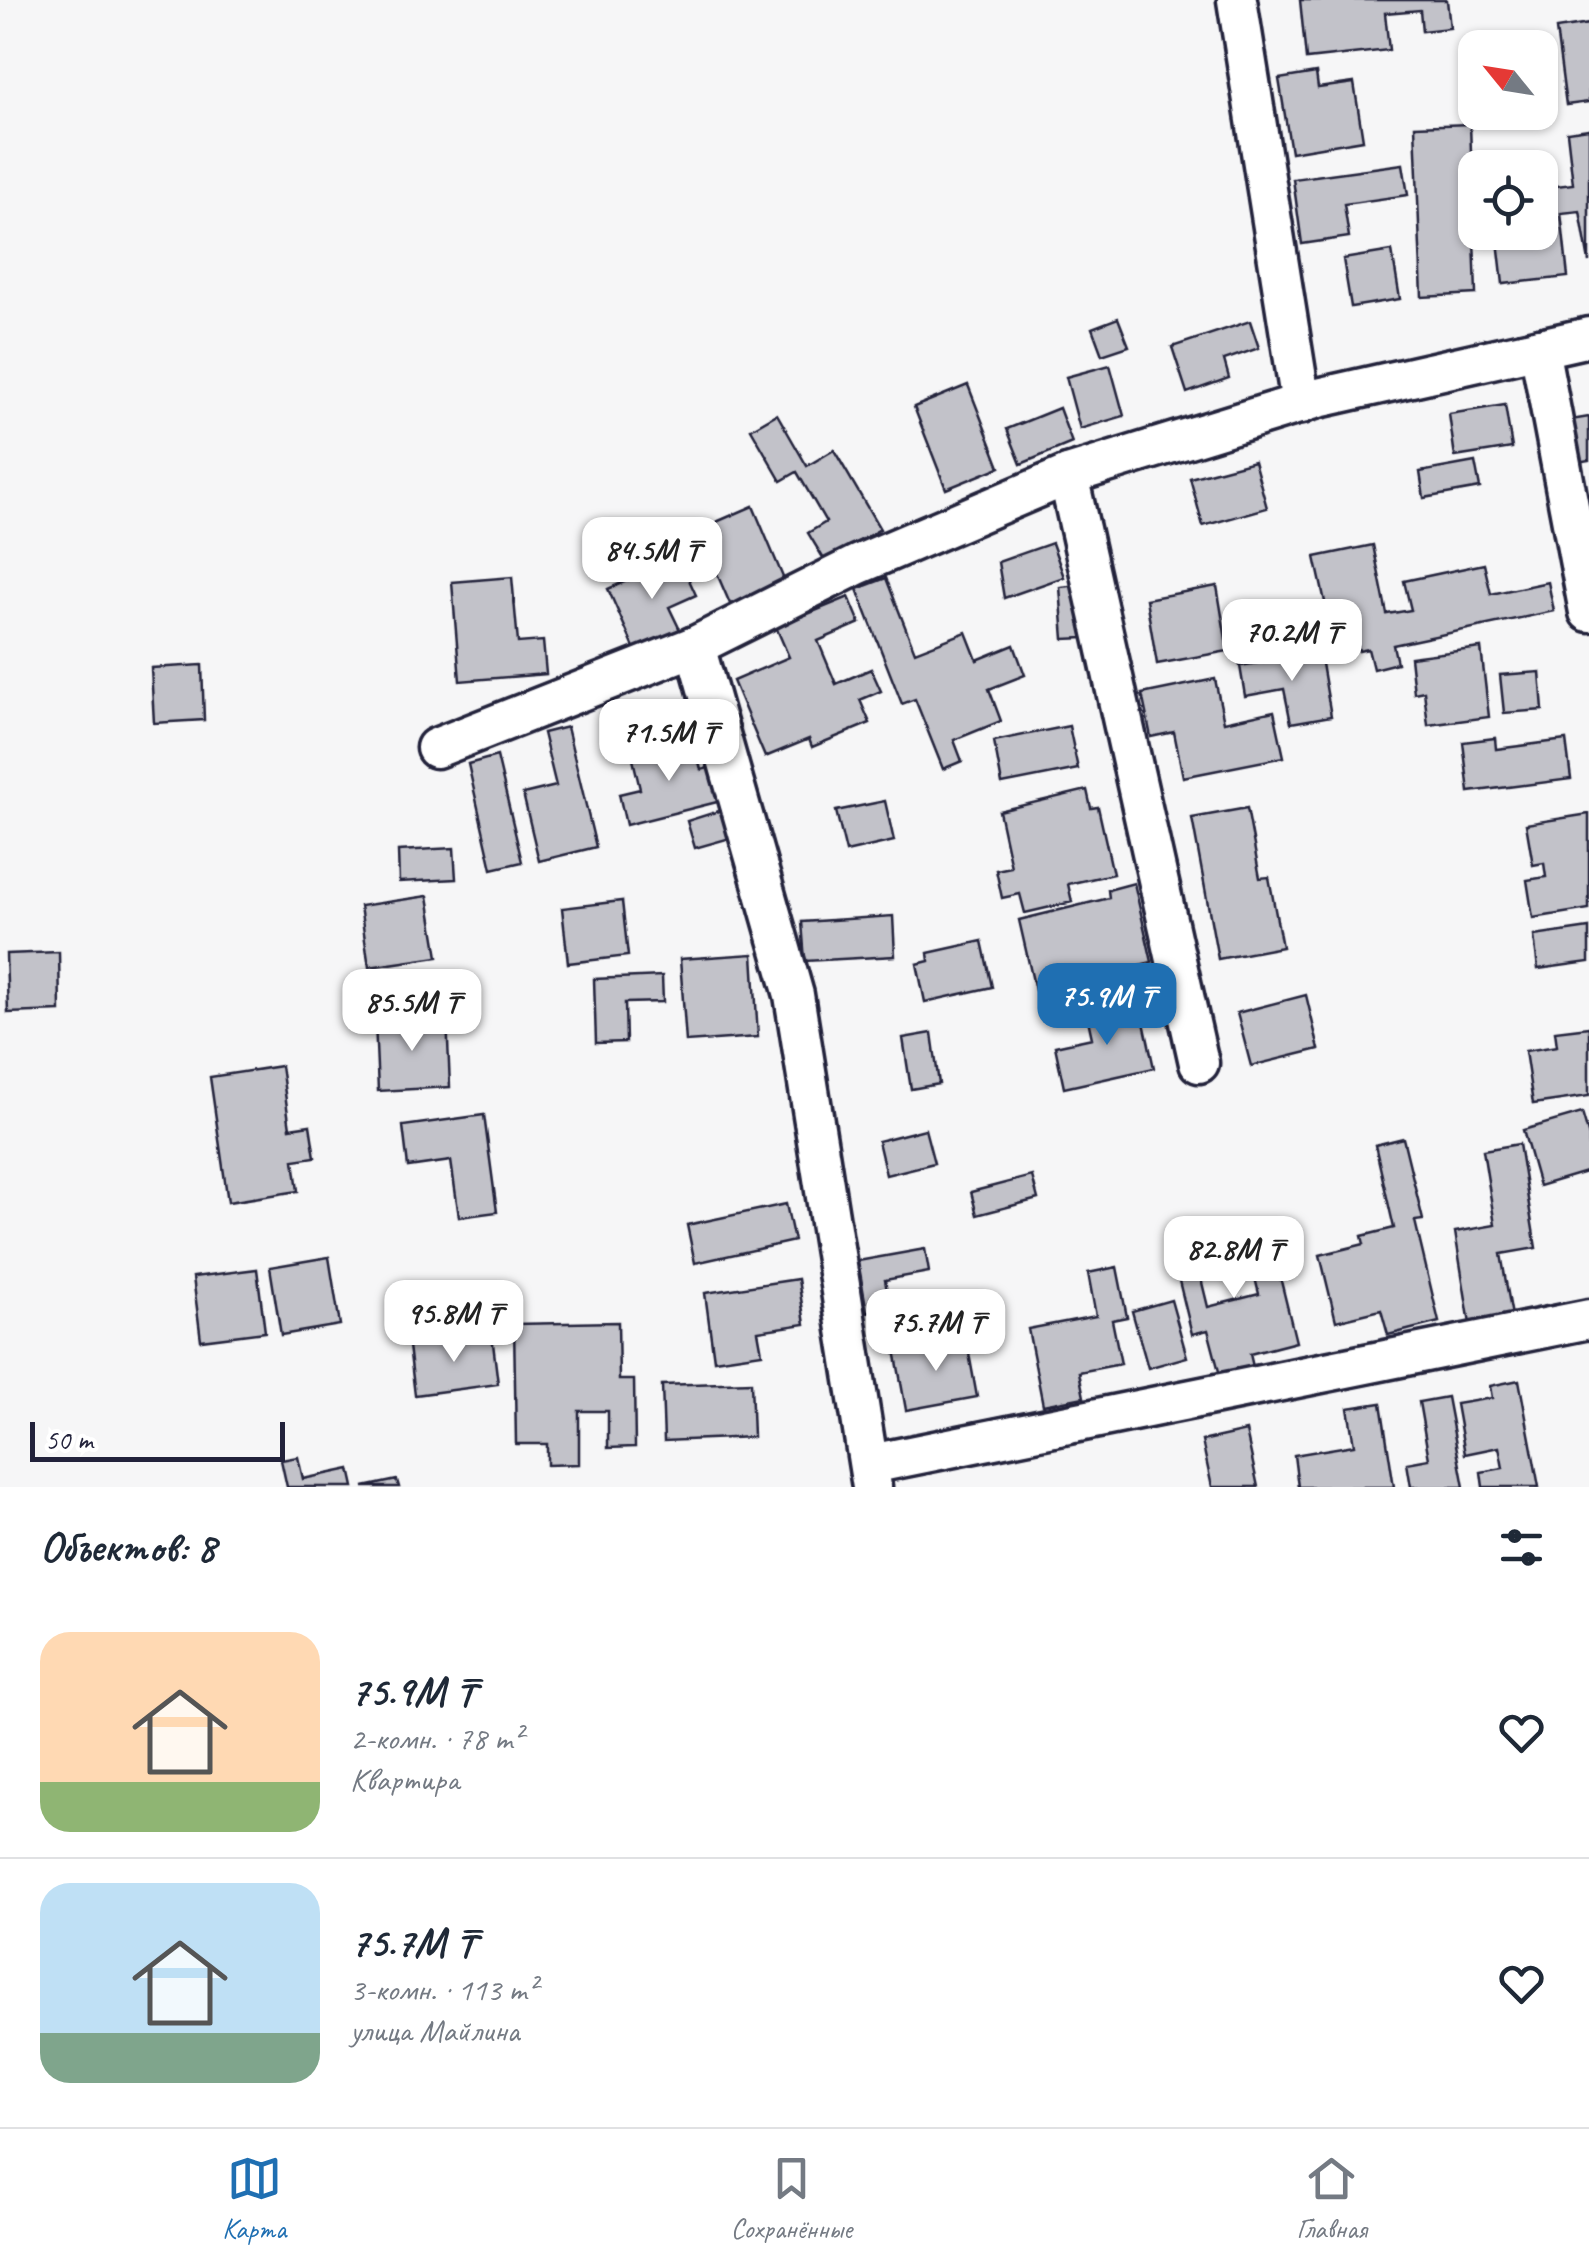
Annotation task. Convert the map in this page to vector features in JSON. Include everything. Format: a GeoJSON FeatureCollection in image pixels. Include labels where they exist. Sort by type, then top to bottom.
{"type":"FeatureCollection","features":[{"type":"Feature","properties":{"kind":"street"},"geometry":{"type":"LineString","coordinates":[[1237,0],[1301,404]]}},
{"type":"Feature","properties":{"kind":"street"},"geometry":{"type":"LineString","coordinates":[[436,748],[696,646],[857,565],[1068,475],[1301,404],[1589,337]]}},
{"type":"Feature","properties":{"kind":"street"},"geometry":{"type":"LineString","coordinates":[[1539,348],[1589,612]]}},
{"type":"Feature","properties":{"kind":"street"},"geometry":{"type":"LineString","coordinates":[[1068,475],[1199,1063]]}},
{"type":"Feature","properties":{"kind":"street"},"geometry":{"type":"LineString","coordinates":[[696,646],[794,995],[871,1476],[1589,1319]]}},
{"type":"Feature","properties":{"kind":"building"},"geometry":{"type":"Polygon","coordinates":[[[1300,0],[1447,0],[1450,28],[1422,31],[1420,10],[1385,13],[1389,50],[1306,59],[1300,0]]]}},
{"type":"Feature","properties":{"kind":"building"},"geometry":{"type":"Polygon","coordinates":[[[1589,24],[1589,102],[1566,105],[1556,29],[1589,24]]]}},
{"type":"Feature","properties":{"kind":"building"},"geometry":{"type":"Polygon","coordinates":[[[1316,73],[1318,88],[1354,83],[1363,140],[1291,152],[1279,79],[1316,73]]]}},
{"type":"Feature","properties":{"kind":"building"},"geometry":{"type":"Polygon","coordinates":[[[1458,124],[1458,130],[1470,130],[1471,150],[1458,150],[1458,250],[1474,250],[1476,294],[1422,297],[1415,126],[1458,124]]]}},
{"type":"Feature","properties":{"kind":"building"},"geometry":{"type":"Polygon","coordinates":[[[1589,129],[1589,262],[1580,211],[1561,213],[1568,277],[1503,284],[1499,250],[1558,250],[1558,186],[1573,184],[1567,132],[1589,129]]]}},
{"type":"Feature","properties":{"kind":"building"},"geometry":{"type":"Polygon","coordinates":[[[1403,164],[1408,195],[1344,204],[1349,237],[1302,244],[1293,179],[1403,164]]]}},
{"type":"Feature","properties":{"kind":"building"},"geometry":{"type":"Polygon","coordinates":[[[1392,251],[1400,299],[1351,307],[1343,259],[1392,251]]]}},
{"type":"Feature","properties":{"kind":"building"},"geometry":{"type":"Polygon","coordinates":[[[1118,318],[1129,346],[1102,355],[1092,328],[1118,318]]]}},
{"type":"Feature","properties":{"kind":"building"},"geometry":{"type":"Polygon","coordinates":[[[1250,321],[1259,348],[1224,360],[1229,378],[1187,393],[1172,347],[1250,321]]]}},
{"type":"Feature","properties":{"kind":"building"},"geometry":{"type":"Polygon","coordinates":[[[1110,365],[1124,416],[1080,429],[1066,377],[1110,365]]]}},
{"type":"Feature","properties":{"kind":"building"},"geometry":{"type":"Polygon","coordinates":[[[968,385],[1000,467],[946,489],[914,407],[968,385]]]}},
{"type":"Feature","properties":{"kind":"building"},"geometry":{"type":"Polygon","coordinates":[[[1505,405],[1512,448],[1455,457],[1449,414],[1505,405]]]}},
{"type":"Feature","properties":{"kind":"building"},"geometry":{"type":"Polygon","coordinates":[[[1059,408],[1072,443],[1021,464],[1007,429],[1059,408]]]}},
{"type":"Feature","properties":{"kind":"building"},"geometry":{"type":"Polygon","coordinates":[[[777,414],[807,466],[834,450],[880,529],[825,561],[808,533],[826,522],[797,472],[781,481],[751,429],[777,414]]]}},
{"type":"Feature","properties":{"kind":"building"},"geometry":{"type":"Polygon","coordinates":[[[1589,417],[1589,460],[1577,462],[1571,420],[1589,417]]]}},
{"type":"Feature","properties":{"kind":"building"},"geometry":{"type":"Polygon","coordinates":[[[1254,461],[1267,508],[1203,526],[1190,478],[1254,461]]]}},
{"type":"Feature","properties":{"kind":"building"},"geometry":{"type":"Polygon","coordinates":[[[1475,462],[1480,488],[1424,498],[1420,472],[1475,462]]]}},
{"type":"Feature","properties":{"kind":"building"},"geometry":{"type":"Polygon","coordinates":[[[753,506],[785,582],[731,606],[698,530],[753,506]]]}},
{"type":"Feature","properties":{"kind":"building"},"geometry":{"type":"Polygon","coordinates":[[[1052,543],[1064,577],[1004,598],[998,562],[1052,543]]]}},
{"type":"Feature","properties":{"kind":"building"},"geometry":{"type":"Polygon","coordinates":[[[1373,545],[1387,614],[1411,610],[1404,581],[1484,564],[1491,594],[1548,582],[1554,611],[1393,645],[1397,663],[1373,669],[1368,649],[1359,651],[1354,624],[1331,629],[1315,557],[1373,545]]]}},
{"type":"Feature","properties":{"kind":"building"},"geometry":{"type":"Polygon","coordinates":[[[679,558],[696,595],[669,607],[680,630],[635,650],[608,589],[679,558]]]}},
{"type":"Feature","properties":{"kind":"building"},"geometry":{"type":"Polygon","coordinates":[[[512,577],[518,643],[543,641],[546,674],[460,681],[452,582],[512,577]]]}},
{"type":"Feature","properties":{"kind":"building"},"geometry":{"type":"Polygon","coordinates":[[[886,578],[915,652],[966,632],[977,660],[1014,645],[1025,675],[989,689],[1001,721],[954,740],[962,761],[943,769],[915,699],[902,704],[857,589],[886,578]]]}},
{"type":"Feature","properties":{"kind":"building"},"geometry":{"type":"Polygon","coordinates":[[[1079,585],[1084,638],[1064,639],[1060,587],[1079,585]]]}},
{"type":"Feature","properties":{"kind":"building"},"geometry":{"type":"Polygon","coordinates":[[[1217,586],[1228,651],[1157,664],[1146,599],[1217,586]]]}},
{"type":"Feature","properties":{"kind":"building"},"geometry":{"type":"Polygon","coordinates":[[[849,597],[860,623],[818,641],[836,684],[871,669],[881,691],[860,700],[870,723],[812,747],[809,739],[765,757],[733,681],[789,657],[776,627],[849,597]]]}},
{"type":"Feature","properties":{"kind":"building"},"geometry":{"type":"Polygon","coordinates":[[[1481,648],[1489,717],[1428,725],[1424,691],[1414,693],[1410,657],[1481,648]]]}},
{"type":"Feature","properties":{"kind":"building"},"geometry":{"type":"Polygon","coordinates":[[[1320,652],[1331,716],[1291,723],[1284,689],[1245,696],[1240,666],[1320,652]]]}},
{"type":"Feature","properties":{"kind":"building"},"geometry":{"type":"Polygon","coordinates":[[[202,665],[204,720],[154,723],[151,668],[202,665]]]}},
{"type":"Feature","properties":{"kind":"building"},"geometry":{"type":"Polygon","coordinates":[[[1540,672],[1543,710],[1504,713],[1500,675],[1540,672]]]}},
{"type":"Feature","properties":{"kind":"building"},"geometry":{"type":"Polygon","coordinates":[[[1215,679],[1224,722],[1274,711],[1284,757],[1183,777],[1174,732],[1151,737],[1142,694],[1215,679]]]}},
{"type":"Feature","properties":{"kind":"building"},"geometry":{"type":"Polygon","coordinates":[[[1069,726],[1078,769],[1002,784],[994,741],[1069,726]]]}},
{"type":"Feature","properties":{"kind":"building"},"geometry":{"type":"Polygon","coordinates":[[[567,727],[596,847],[539,861],[523,794],[556,786],[543,733],[567,727]]]}},
{"type":"Feature","properties":{"kind":"building"},"geometry":{"type":"Polygon","coordinates":[[[1495,738],[1496,749],[1566,740],[1571,779],[1469,792],[1463,742],[1495,738]]]}},
{"type":"Feature","properties":{"kind":"building"},"geometry":{"type":"Polygon","coordinates":[[[694,740],[701,770],[712,767],[721,801],[626,825],[619,794],[640,789],[632,755],[694,740]]]}},
{"type":"Feature","properties":{"kind":"building"},"geometry":{"type":"Polygon","coordinates":[[[497,756],[522,862],[492,869],[468,764],[497,756]]]}},
{"type":"Feature","properties":{"kind":"building"},"geometry":{"type":"Polygon","coordinates":[[[1087,790],[1091,808],[1098,807],[1113,874],[1068,884],[1072,902],[1025,913],[1020,894],[1002,898],[996,870],[1011,867],[999,811],[1087,790]]]}},
{"type":"Feature","properties":{"kind":"building"},"geometry":{"type":"Polygon","coordinates":[[[885,801],[894,841],[846,852],[836,811],[885,801]]]}},
{"type":"Feature","properties":{"kind":"building"},"geometry":{"type":"Polygon","coordinates":[[[1247,808],[1260,878],[1269,877],[1282,947],[1218,959],[1192,818],[1247,808]]]}},
{"type":"Feature","properties":{"kind":"building"},"geometry":{"type":"Polygon","coordinates":[[[725,809],[734,837],[695,848],[687,821],[725,809]]]}},
{"type":"Feature","properties":{"kind":"building"},"geometry":{"type":"Polygon","coordinates":[[[1589,814],[1589,909],[1533,918],[1527,880],[1546,877],[1544,863],[1533,865],[1526,824],[1589,814]]]}},
{"type":"Feature","properties":{"kind":"building"},"geometry":{"type":"Polygon","coordinates":[[[454,848],[456,879],[399,882],[398,851],[454,848]]]}},
{"type":"Feature","properties":{"kind":"building"},"geometry":{"type":"Polygon","coordinates":[[[1134,883],[1152,962],[1035,990],[1019,920],[1109,898],[1108,890],[1134,883]]]}},
{"type":"Feature","properties":{"kind":"building"},"geometry":{"type":"Polygon","coordinates":[[[428,896],[438,957],[369,967],[360,906],[428,896]]]}},
{"type":"Feature","properties":{"kind":"building"},"geometry":{"type":"Polygon","coordinates":[[[622,901],[628,956],[568,963],[562,908],[622,901]]]}},
{"type":"Feature","properties":{"kind":"building"},"geometry":{"type":"Polygon","coordinates":[[[893,916],[895,956],[805,961],[802,922],[893,916]]]}},
{"type":"Feature","properties":{"kind":"building"},"geometry":{"type":"Polygon","coordinates":[[[1589,928],[1589,962],[1538,969],[1534,936],[1589,928]]]}},
{"type":"Feature","properties":{"kind":"building"},"geometry":{"type":"Polygon","coordinates":[[[982,941],[992,987],[925,1002],[917,964],[929,961],[928,953],[982,941]]]}},
{"type":"Feature","properties":{"kind":"building"},"geometry":{"type":"Polygon","coordinates":[[[59,952],[60,1011],[8,1013],[6,954],[59,952]]]}},
{"type":"Feature","properties":{"kind":"building"},"geometry":{"type":"Polygon","coordinates":[[[753,954],[758,1037],[686,1042],[680,959],[753,954]]]}},
{"type":"Feature","properties":{"kind":"building"},"geometry":{"type":"Polygon","coordinates":[[[662,976],[663,1002],[625,1003],[626,1042],[596,1043],[594,979],[662,976]]]}},
{"type":"Feature","properties":{"kind":"building"},"geometry":{"type":"Polygon","coordinates":[[[1306,995],[1319,1049],[1251,1066],[1237,1013],[1306,995]]]}},
{"type":"Feature","properties":{"kind":"building"},"geometry":{"type":"Polygon","coordinates":[[[1140,1004],[1154,1068],[1064,1088],[1055,1046],[1092,1038],[1087,1015],[1140,1004]]]}},
{"type":"Feature","properties":{"kind":"building"},"geometry":{"type":"Polygon","coordinates":[[[447,1018],[450,1087],[378,1091],[375,1021],[447,1018]]]}},
{"type":"Feature","properties":{"kind":"building"},"geometry":{"type":"Polygon","coordinates":[[[1589,1027],[1589,1096],[1533,1104],[1525,1051],[1557,1046],[1555,1031],[1589,1027]]]}},
{"type":"Feature","properties":{"kind":"building"},"geometry":{"type":"Polygon","coordinates":[[[932,1033],[939,1084],[911,1089],[903,1038],[932,1033]]]}},
{"type":"Feature","properties":{"kind":"building"},"geometry":{"type":"Polygon","coordinates":[[[281,1066],[290,1128],[310,1125],[315,1157],[294,1160],[298,1191],[228,1202],[210,1077],[281,1066]]]}},
{"type":"Feature","properties":{"kind":"building"},"geometry":{"type":"Polygon","coordinates":[[[1582,1113],[1589,1137],[1589,1171],[1539,1186],[1523,1130],[1582,1113]]]}},
{"type":"Feature","properties":{"kind":"building"},"geometry":{"type":"Polygon","coordinates":[[[484,1115],[497,1212],[459,1217],[451,1161],[408,1167],[403,1126],[484,1115]]]}},
{"type":"Feature","properties":{"kind":"building"},"geometry":{"type":"Polygon","coordinates":[[[925,1129],[934,1163],[886,1175],[878,1141],[925,1129]]]}},
{"type":"Feature","properties":{"kind":"building"},"geometry":{"type":"Polygon","coordinates":[[[1403,1138],[1423,1220],[1415,1221],[1439,1322],[1388,1335],[1381,1310],[1336,1321],[1320,1255],[1364,1244],[1362,1236],[1394,1228],[1375,1145],[1403,1138]]]}},
{"type":"Feature","properties":{"kind":"building"},"geometry":{"type":"Polygon","coordinates":[[[1519,1144],[1536,1248],[1501,1254],[1512,1316],[1470,1324],[1455,1232],[1495,1225],[1483,1150],[1519,1144]]]}},
{"type":"Feature","properties":{"kind":"building"},"geometry":{"type":"Polygon","coordinates":[[[1032,1176],[1038,1199],[977,1215],[971,1192],[1032,1176]]]}},
{"type":"Feature","properties":{"kind":"building"},"geometry":{"type":"Polygon","coordinates":[[[786,1204],[794,1241],[695,1263],[687,1225],[786,1204]]]}},
{"type":"Feature","properties":{"kind":"building"},"geometry":{"type":"Polygon","coordinates":[[[1267,1224],[1296,1342],[1250,1354],[1254,1371],[1221,1379],[1208,1330],[1192,1334],[1168,1236],[1207,1226],[1216,1262],[1198,1266],[1208,1307],[1259,1294],[1243,1229],[1267,1224]]]}},
{"type":"Feature","properties":{"kind":"building"},"geometry":{"type":"Polygon","coordinates":[[[925,1249],[929,1272],[885,1280],[890,1307],[867,1312],[858,1261],[925,1249]]]}},
{"type":"Feature","properties":{"kind":"building"},"geometry":{"type":"Polygon","coordinates":[[[329,1257],[340,1325],[281,1335],[270,1267],[329,1257]]]}},
{"type":"Feature","properties":{"kind":"building"},"geometry":{"type":"Polygon","coordinates":[[[1117,1267],[1127,1317],[1112,1320],[1121,1364],[1079,1372],[1084,1397],[1043,1405],[1028,1329],[1096,1316],[1088,1273],[1117,1267]]]}},
{"type":"Feature","properties":{"kind":"building"},"geometry":{"type":"Polygon","coordinates":[[[257,1269],[265,1332],[201,1340],[193,1277],[257,1269]]]}},
{"type":"Feature","properties":{"kind":"building"},"geometry":{"type":"Polygon","coordinates":[[[798,1279],[805,1324],[758,1331],[762,1353],[714,1360],[705,1293],[798,1279]]]}},
{"type":"Feature","properties":{"kind":"building"},"geometry":{"type":"Polygon","coordinates":[[[1171,1300],[1187,1357],[1148,1368],[1132,1311],[1171,1300]]]}},
{"type":"Feature","properties":{"kind":"building"},"geometry":{"type":"Polygon","coordinates":[[[618,1322],[619,1380],[634,1380],[635,1447],[608,1448],[608,1411],[579,1411],[579,1464],[547,1465],[547,1444],[516,1444],[514,1324],[618,1322]]]}},
{"type":"Feature","properties":{"kind":"building"},"geometry":{"type":"Polygon","coordinates":[[[492,1335],[498,1384],[415,1395],[409,1346],[492,1335]]]}},
{"type":"Feature","properties":{"kind":"building"},"geometry":{"type":"Polygon","coordinates":[[[966,1337],[977,1397],[906,1410],[895,1350],[966,1337]]]}},
{"type":"Feature","properties":{"kind":"building"},"geometry":{"type":"Polygon","coordinates":[[[1519,1380],[1539,1487],[1483,1487],[1481,1472],[1503,1468],[1499,1447],[1465,1454],[1456,1404],[1492,1398],[1490,1386],[1519,1380]]]}},
{"type":"Feature","properties":{"kind":"building"},"geometry":{"type":"Polygon","coordinates":[[[751,1382],[753,1437],[664,1441],[662,1385],[751,1382]]]}},
{"type":"Feature","properties":{"kind":"building"},"geometry":{"type":"Polygon","coordinates":[[[1447,1397],[1464,1487],[1411,1487],[1407,1463],[1429,1459],[1419,1402],[1447,1397]]]}},
{"type":"Feature","properties":{"kind":"building"},"geometry":{"type":"Polygon","coordinates":[[[1381,1403],[1394,1487],[1298,1487],[1294,1455],[1354,1445],[1348,1408],[1381,1403]]]}},
{"type":"Feature","properties":{"kind":"building"},"geometry":{"type":"Polygon","coordinates":[[[1246,1431],[1258,1487],[1212,1487],[1202,1441],[1246,1431]]]}},
{"type":"Feature","properties":{"kind":"building"},"geometry":{"type":"Polygon","coordinates":[[[298,1457],[303,1479],[350,1469],[354,1487],[287,1487],[281,1460],[298,1457]]]}},
{"type":"Feature","properties":{"kind":"building"},"geometry":{"type":"Polygon","coordinates":[[[397,1480],[399,1487],[364,1487],[397,1480]]]}}]}
